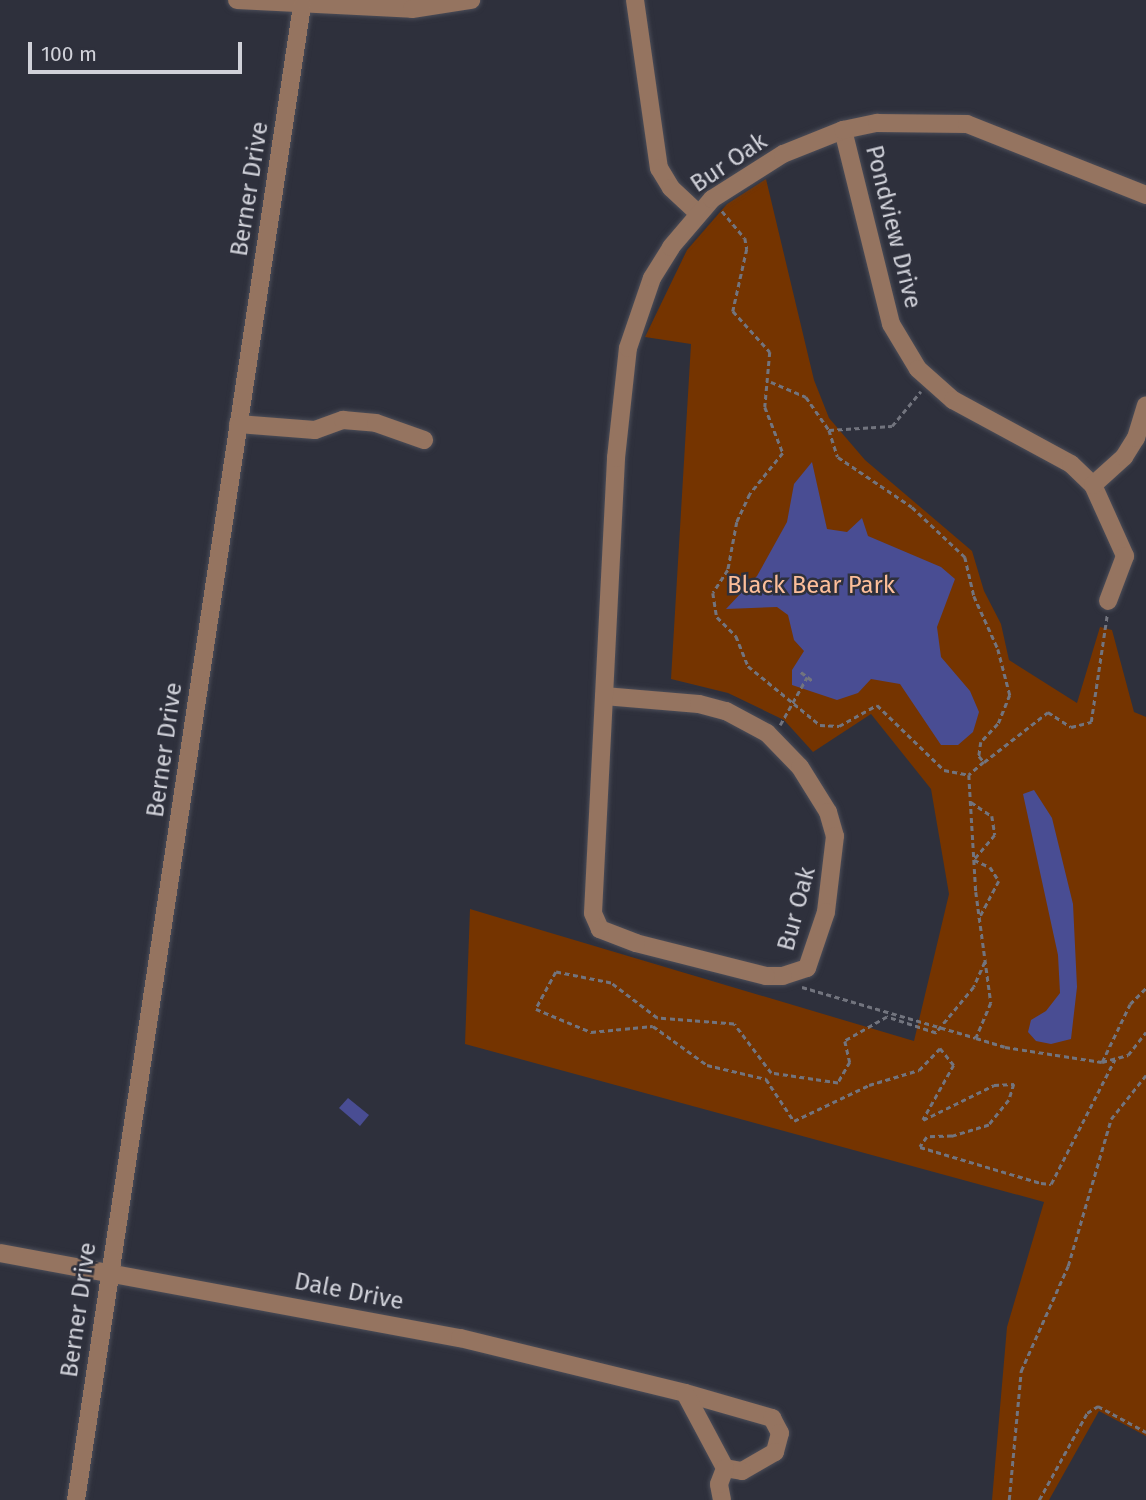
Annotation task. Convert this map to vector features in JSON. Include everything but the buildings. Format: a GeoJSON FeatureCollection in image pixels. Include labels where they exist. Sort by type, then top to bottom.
{"type":"FeatureCollection","features":[{"type":"Feature","properties":{"kind":"street"},"geometry":{"type":"LineString","coordinates":[[237,0],[302,6],[412,9],[471,0]]}},
{"type":"Feature","properties":{"kind":"street"},"geometry":{"type":"LineString","coordinates":[[635,0],[659,168],[671,188],[698,213]]}},
{"type":"Feature","properties":{"kind":"street","name":"Berner Drive"},"geometry":{"type":"LineString","coordinates":[[76,1500],[302,6]]}},
{"type":"Feature","properties":{"kind":"street","name":"Bur Oak"},"geometry":{"type":"LineString","coordinates":[[604,696],[699,704],[726,711],[772,737],[815,788],[835,836],[832,884],[820,939],[807,968],[794,974],[766,976],[636,943],[600,929],[591,894],[616,458],[628,348],[652,278],[698,213],[712,199],[783,154],[843,130],[877,123],[967,124],[1146,195]]}},
{"type":"Feature","properties":{"kind":"street","name":"Pondview Drive"},"geometry":{"type":"LineString","coordinates":[[843,130],[891,324],[918,369],[953,400],[1071,464],[1093,485],[1125,556],[1108,601]]}},
{"type":"Feature","properties":{"kind":"street"},"geometry":{"type":"LineString","coordinates":[[1093,485],[1124,457],[1136,438],[1146,406]]}},
{"type":"Feature","properties":{"kind":"street"},"geometry":{"type":"LineString","coordinates":[[238,424],[315,430],[343,419],[376,422],[424,440]]}},
{"type":"Feature","properties":{"kind":"street","name":"Dale Drive"},"geometry":{"type":"LineString","coordinates":[[0,1253],[109,1270],[460,1338],[685,1393],[772,1418],[780,1433],[775,1452],[762,1463],[742,1471],[725,1468]]}},
{"type":"Feature","properties":{"kind":"street"},"geometry":{"type":"LineString","coordinates":[[685,1393],[725,1468],[719,1484],[722,1500]]}},
{"type":"Feature","properties":{"kind":"path"},"geometry":{"type":"LineString","coordinates":[[712,199],[745,238],[747,249],[733,311],[770,352],[771,382],[767,422],[783,453],[750,494],[737,522],[727,570],[713,593],[717,617],[736,636],[748,666],[820,725],[839,726],[877,705],[944,771],[969,775]]}},
{"type":"Feature","properties":{"kind":"path"},"geometry":{"type":"LineString","coordinates":[[829,430],[892,426],[930,380]]}},
{"type":"Feature","properties":{"kind":"path"},"geometry":{"type":"LineString","coordinates":[[771,382],[806,397],[829,430],[838,457],[912,507],[965,556],[974,596],[998,649],[1010,695],[998,723],[981,742],[978,756],[984,762]]}},
{"type":"Feature","properties":{"kind":"path"},"geometry":{"type":"LineString","coordinates":[[969,775],[1048,712],[1071,727],[1091,722],[1108,601]]}},
{"type":"Feature","properties":{"kind":"path"},"geometry":{"type":"LineString","coordinates":[[801,672],[813,681]]}},
{"type":"Feature","properties":{"kind":"path"},"geometry":{"type":"LineString","coordinates":[[772,737],[793,705],[794,693],[807,677]]}},
{"type":"Feature","properties":{"kind":"path"},"geometry":{"type":"LineString","coordinates":[[969,775],[979,919],[990,1003],[976,1038]]}},
{"type":"Feature","properties":{"kind":"path"},"geometry":{"type":"LineString","coordinates":[[970,802],[992,816],[995,835],[974,860]]}},
{"type":"Feature","properties":{"kind":"path"},"geometry":{"type":"LineString","coordinates":[[974,860],[990,867],[999,881],[979,919]]}},
{"type":"Feature","properties":{"kind":"path"},"geometry":{"type":"LineString","coordinates":[[985,962],[974,987],[936,1032],[887,1017],[845,1041],[850,1062],[838,1083],[771,1073],[734,1024],[657,1018],[611,984],[556,972],[536,1009],[591,1032],[653,1026],[707,1065],[766,1079],[794,1121],[869,1085],[919,1070],[940,1048],[954,1065],[923,1120],[994,1085],[1014,1084],[1009,1100],[989,1125],[952,1136],[927,1137],[920,1147],[1023,1179],[1051,1184],[1115,1059]]}},
{"type":"Feature","properties":{"kind":"path"},"geometry":{"type":"LineString","coordinates":[[794,974],[802,987],[1005,1047],[1102,1062],[1128,1055],[1146,1032]]}},
{"type":"Feature","properties":{"kind":"path"},"geometry":{"type":"LineString","coordinates":[[1102,1062],[1130,1004],[1146,988]]}},
{"type":"Feature","properties":{"kind":"path"},"geometry":{"type":"LineString","coordinates":[[1009,1500],[1021,1371],[1068,1265],[1111,1119],[1146,1075]]}},
{"type":"Feature","properties":{"kind":"path"},"geometry":{"type":"LineString","coordinates":[[1039,1500],[1087,1413],[1098,1406],[1146,1432]]}},
{"type":"Feature","properties":{"kind":"green space","name":"Black Bear Park"},"geometry":{"type":"Polygon","coordinates":[[[766,179],[814,380],[829,418],[865,460],[972,551],[984,591],[1001,624],[1009,660],[1077,703],[1100,627],[1112,630],[1134,712],[1146,717],[1146,1436],[1099,1411],[1049,1500],[992,1500],[1007,1327],[1044,1202],[465,1044],[470,909],[914,1041],[949,894],[931,789],[871,714],[813,752],[784,720],[728,693],[671,679],[691,344],[645,337],[687,250],[727,204],[766,179]]]}},
{"type":"Feature","properties":{"kind":"shaded area"},"geometry":{"type":"Polygon","coordinates":[[[812,462],[827,529],[847,532],[862,518],[868,536],[941,567],[955,579],[937,627],[941,657],[970,691],[979,712],[973,732],[958,745],[941,745],[900,684],[871,679],[858,693],[837,700],[792,685],[792,670],[804,651],[794,640],[788,615],[777,607],[726,609],[757,576],[787,522],[794,484],[812,462]]]}},
{"type":"Feature","properties":{"kind":"shaded area"},"geometry":{"type":"Polygon","coordinates":[[[1034,790],[1052,818],[1073,904],[1077,987],[1071,1039],[1051,1044],[1036,1041],[1028,1032],[1031,1020],[1046,1011],[1060,993],[1058,955],[1023,794],[1034,790]]]}},
{"type":"Feature","properties":{"kind":"shaded area"},"geometry":{"type":"Polygon","coordinates":[[[348,1098],[369,1115],[360,1126],[339,1108],[348,1098]]]}}]}
